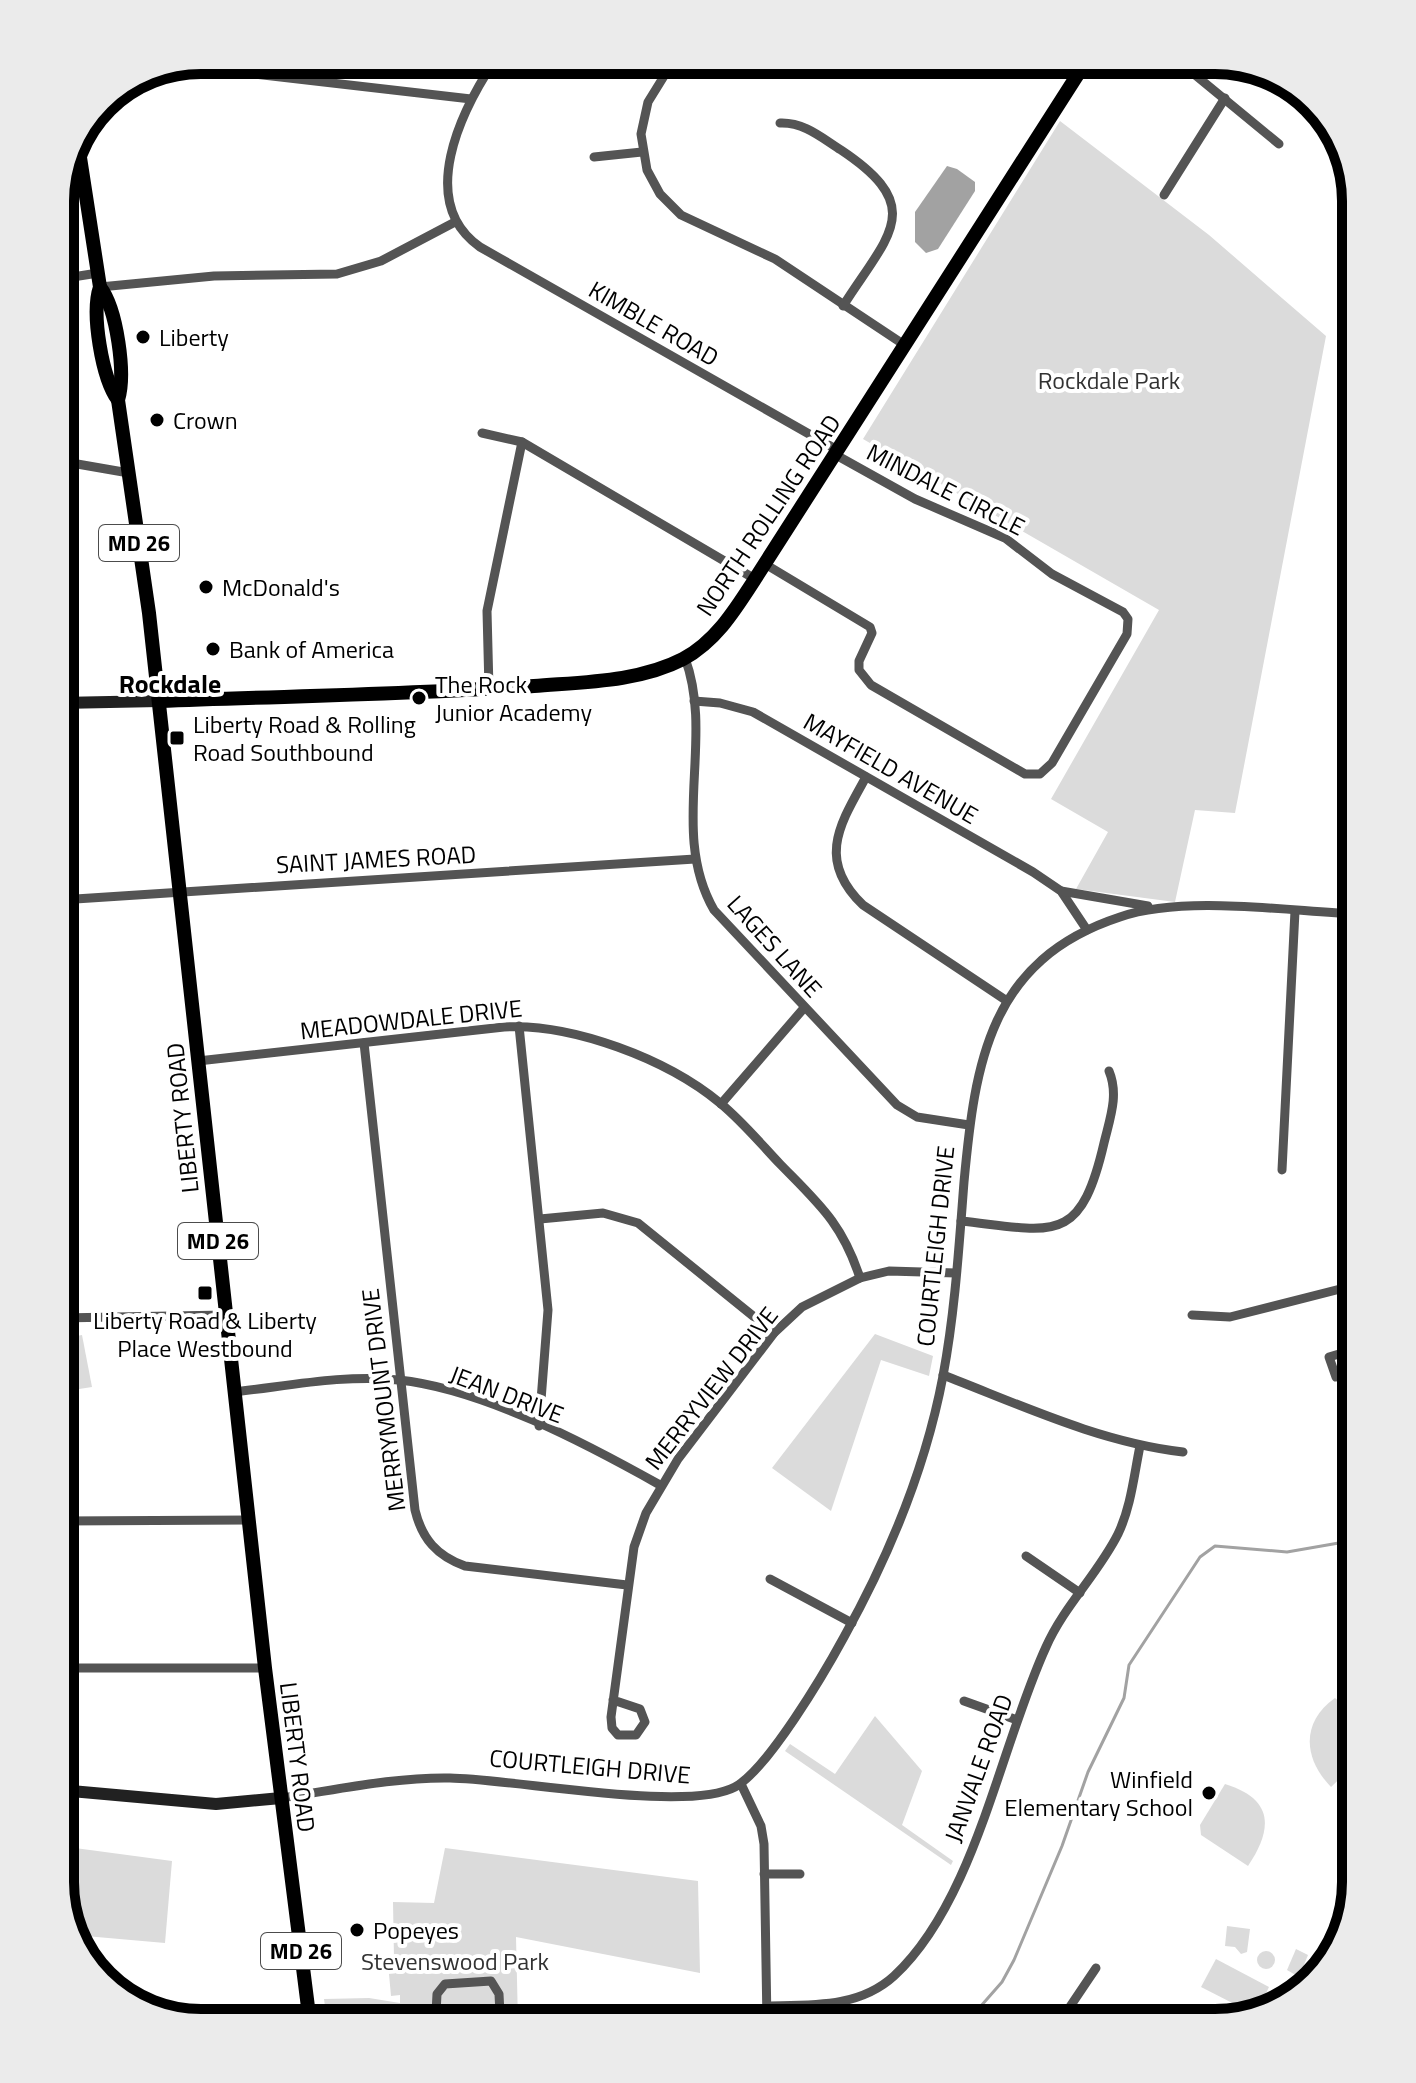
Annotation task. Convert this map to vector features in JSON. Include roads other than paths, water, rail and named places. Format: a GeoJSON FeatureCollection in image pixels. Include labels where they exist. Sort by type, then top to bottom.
{"type":"FeatureCollection","features":[{"type":"Feature","properties":{"kind":"main road","name":"NORTH ROLLING ROAD"},"geometry":{"type":"LineString","coordinates":[[159,701],[489,689],[616,678],[658,669],[685,658],[721,628],[755,579],[1078,74]]}},
{"type":"Feature","properties":{"kind":"main road","name":"LIBERTY ROAD"},"geometry":{"type":"LineString","coordinates":[[81,161],[99,280],[95,302],[108,386],[118,400],[159,701],[265,1668],[308,2009]]}},
{"type":"Feature","properties":{"kind":"street"},"geometry":{"type":"LineString","coordinates":[[253,74],[471,99]]}},
{"type":"Feature","properties":{"kind":"street"},"geometry":{"type":"LineString","coordinates":[[74,279],[337,274],[381,261],[455,222],[449,201],[449,169],[460,124],[486,74]]}},
{"type":"Feature","properties":{"kind":"street"},"geometry":{"type":"LineString","coordinates":[[666,74],[646,110],[642,152],[652,182],[681,215],[775,259],[906,346]]}},
{"type":"Feature","properties":{"kind":"street"},"geometry":{"type":"LineString","coordinates":[[1195,74],[1279,144]]}},
{"type":"Feature","properties":{"kind":"street"},"geometry":{"type":"LineString","coordinates":[[1164,195],[1225,98]]}},
{"type":"Feature","properties":{"kind":"street"},"geometry":{"type":"LineString","coordinates":[[780,123],[790,123],[812,132],[867,168],[885,185],[890,196],[890,231],[843,306]]}},
{"type":"Feature","properties":{"kind":"street"},"geometry":{"type":"LineString","coordinates":[[594,157],[642,152]]}},
{"type":"Feature","properties":{"kind":"street","name":"KIMBLE ROAD"},"geometry":{"type":"LineString","coordinates":[[455,222],[480,247],[838,453]]}},
{"type":"Feature","properties":{"kind":"street"},"geometry":{"type":"LineString","coordinates":[[482,433],[522,442],[755,579]]}},
{"type":"Feature","properties":{"kind":"street"},"geometry":{"type":"LineString","coordinates":[[489,689],[487,611],[522,442]]}},
{"type":"Feature","properties":{"kind":"street","name":"MINDALE CIRCLE"},"geometry":{"type":"LineString","coordinates":[[765,564],[870,627],[872,633],[859,661],[859,670],[871,685],[1025,774],[1040,774],[1052,763],[1127,634],[1128,619],[1123,612],[1052,574],[1005,538],[915,499],[838,453]]}},
{"type":"Feature","properties":{"kind":"street"},"geometry":{"type":"LineString","coordinates":[[74,463],[129,473]]}},
{"type":"Feature","properties":{"kind":"street","name":"LAGES LANE"},"geometry":{"type":"LineString","coordinates":[[685,658],[694,701],[695,859],[703,889],[721,921],[906,1111],[928,1120],[969,1125]]}},
{"type":"Feature","properties":{"kind":"street","name":"NORTH ROLLING ROAD"},"geometry":{"type":"LineString","coordinates":[[74,703],[159,701]]}},
{"type":"Feature","properties":{"kind":"street","name":"MAYFIELD AVENUE"},"geometry":{"type":"LineString","coordinates":[[694,701],[733,705],[753,712],[1061,891],[1155,908],[1342,913]]}},
{"type":"Feature","properties":{"kind":"street"},"geometry":{"type":"LineString","coordinates":[[866,777],[838,832],[836,860],[844,884],[863,905],[1007,1001]]}},
{"type":"Feature","properties":{"kind":"street","name":"SAINT JAMES ROAD"},"geometry":{"type":"LineString","coordinates":[[74,899],[695,859]]}},
{"type":"Feature","properties":{"kind":"street","name":"MAYFIELD AVENUE"},"geometry":{"type":"LineString","coordinates":[[1061,891],[1087,930],[1155,908]]}},
{"type":"Feature","properties":{"kind":"street"},"geometry":{"type":"LineString","coordinates":[[1282,1170],[1295,911]]}},
{"type":"Feature","properties":{"kind":"street","name":"COURTLEIGH DRIVE"},"geometry":{"type":"LineString","coordinates":[[74,1791],[216,1804],[445,1777],[699,1798],[741,1784],[766,1756],[817,1683],[852,1623],[919,1466],[943,1375],[969,1125],[981,1055],[1007,1001],[1047,957],[1087,930]]}},
{"type":"Feature","properties":{"kind":"street"},"geometry":{"type":"LineString","coordinates":[[721,1104],[804,1008]]}},
{"type":"Feature","properties":{"kind":"street"},"geometry":{"type":"LineString","coordinates":[[519,1026],[549,1329],[539,1426]]}},
{"type":"Feature","properties":{"kind":"street","name":"MEADOWDALE DRIVE"},"geometry":{"type":"LineString","coordinates":[[198,1061],[519,1026],[579,1035],[677,1075],[721,1104],[830,1215],[849,1245],[860,1278]]}},
{"type":"Feature","properties":{"kind":"street","name":"MERRYMOUNT DRIVE"},"geometry":{"type":"LineString","coordinates":[[364,1043],[415,1510],[424,1535],[441,1555],[477,1568],[627,1585]]}},
{"type":"Feature","properties":{"kind":"street"},"geometry":{"type":"LineString","coordinates":[[961,1221],[1042,1229],[1066,1221],[1079,1211],[1094,1186],[1113,1105],[1114,1082],[1109,1071]]}},
{"type":"Feature","properties":{"kind":"street"},"geometry":{"type":"LineString","coordinates":[[540,1219],[603,1213],[638,1223],[774,1333]]}},
{"type":"Feature","properties":{"kind":"street","name":"MERRYVIEW DRIVE"},"geometry":{"type":"LineString","coordinates":[[613,1700],[640,1709],[645,1722],[636,1735],[623,1737],[612,1728],[613,1700],[634,1547],[660,1485],[774,1333],[811,1301],[860,1278],[889,1271],[956,1273]]}},
{"type":"Feature","properties":{"kind":"street"},"geometry":{"type":"LineString","coordinates":[[1192,1315],[1230,1317],[1342,1289]]}},
{"type":"Feature","properties":{"kind":"street"},"geometry":{"type":"LineString","coordinates":[[74,1318],[226,1315]]}},
{"type":"Feature","properties":{"kind":"street"},"geometry":{"type":"LineString","coordinates":[[1342,1353],[1329,1357],[1336,1377],[1342,1376]]}},
{"type":"Feature","properties":{"kind":"street"},"geometry":{"type":"LineString","coordinates":[[943,1375],[1084,1430],[1140,1446],[1183,1452]]}},
{"type":"Feature","properties":{"kind":"street","name":"JEAN DRIVE"},"geometry":{"type":"LineString","coordinates":[[234,1392],[353,1380],[400,1380],[461,1394],[539,1426],[660,1485]]}},
{"type":"Feature","properties":{"kind":"street","name":"JANVALE ROAD"},"geometry":{"type":"LineString","coordinates":[[767,2006],[825,2005],[860,1997],[892,1978],[925,1940],[955,1886],[1047,1643],[1120,1531],[1140,1446]]}},
{"type":"Feature","properties":{"kind":"street"},"geometry":{"type":"LineString","coordinates":[[74,1521],[249,1520]]}},
{"type":"Feature","properties":{"kind":"street"},"geometry":{"type":"LineString","coordinates":[[1026,1556],[1080,1593]]}},
{"type":"Feature","properties":{"kind":"street"},"geometry":{"type":"LineString","coordinates":[[770,1579],[852,1623]]}},
{"type":"Feature","properties":{"kind":"street"},"geometry":{"type":"LineString","coordinates":[[74,1668],[265,1668]]}},
{"type":"Feature","properties":{"kind":"street"},"geometry":{"type":"LineString","coordinates":[[964,1701],[1017,1720]]}},
{"type":"Feature","properties":{"kind":"street"},"geometry":{"type":"LineString","coordinates":[[741,1784],[761,1826],[767,2006]]}},
{"type":"Feature","properties":{"kind":"street"},"geometry":{"type":"LineString","coordinates":[[764,1874],[800,1874]]}},
{"type":"Feature","properties":{"kind":"street"},"geometry":{"type":"LineString","coordinates":[[1071,2009],[1096,1968]]}},
{"type":"Feature","properties":{"kind":"street"},"geometry":{"type":"LineString","coordinates":[[437,2009],[440,1988],[484,1979],[491,1981],[499,1994],[500,2009]]}},
{"type":"Feature","properties":{"kind":"waterway"},"geometry":{"type":"LineString","coordinates":[[978,2009],[1002,1982],[1014,1960],[1062,1846],[1088,1772],[1124,1698],[1129,1665],[1200,1557],[1215,1546],[1287,1552],[1342,1542]]}},
{"type":"Feature","properties":{"kind":"place","name":"Liberty"},"geometry":{"type":"Point","coordinates":[143,337]}},
{"type":"Feature","properties":{"kind":"place","name":"Crown"},"geometry":{"type":"Point","coordinates":[157,420]}},
{"type":"Feature","properties":{"kind":"place","name":"McDonald's"},"geometry":{"type":"Point","coordinates":[206,587]}},
{"type":"Feature","properties":{"kind":"place","name":"Bank of America"},"geometry":{"type":"Point","coordinates":[213,649]}},
{"type":"Feature","properties":{"kind":"place","name":"The Rock Junior Academy"},"geometry":{"type":"Point","coordinates":[419,698]}},
{"type":"Feature","properties":{"kind":"place","name":"Liberty Road & Rolling Road Southbound"},"geometry":{"type":"Point","coordinates":[177,738]}},
{"type":"Feature","properties":{"kind":"place","name":"Liberty Road & Liberty Place Westbound"},"geometry":{"type":"Point","coordinates":[205,1293]}},
{"type":"Feature","properties":{"kind":"place","name":"Winfield Elementary School"},"geometry":{"type":"Point","coordinates":[1209,1793]}},
{"type":"Feature","properties":{"kind":"place","name":"Popeyes"},"geometry":{"type":"Point","coordinates":[357,1930]}},
{"type":"Feature","properties":{"kind":"district","name":"Rockdale"},"geometry":{"type":"Point","coordinates":[170,683]}},
{"type":"Feature","properties":{"kind":"park label","name":"Rockdale Park"},"geometry":{"type":"Point","coordinates":[1109,380]}},
{"type":"Feature","properties":{"kind":"park label","name":"Stevenswood Park"},"geometry":{"type":"Point","coordinates":[455,1961]}}]}
